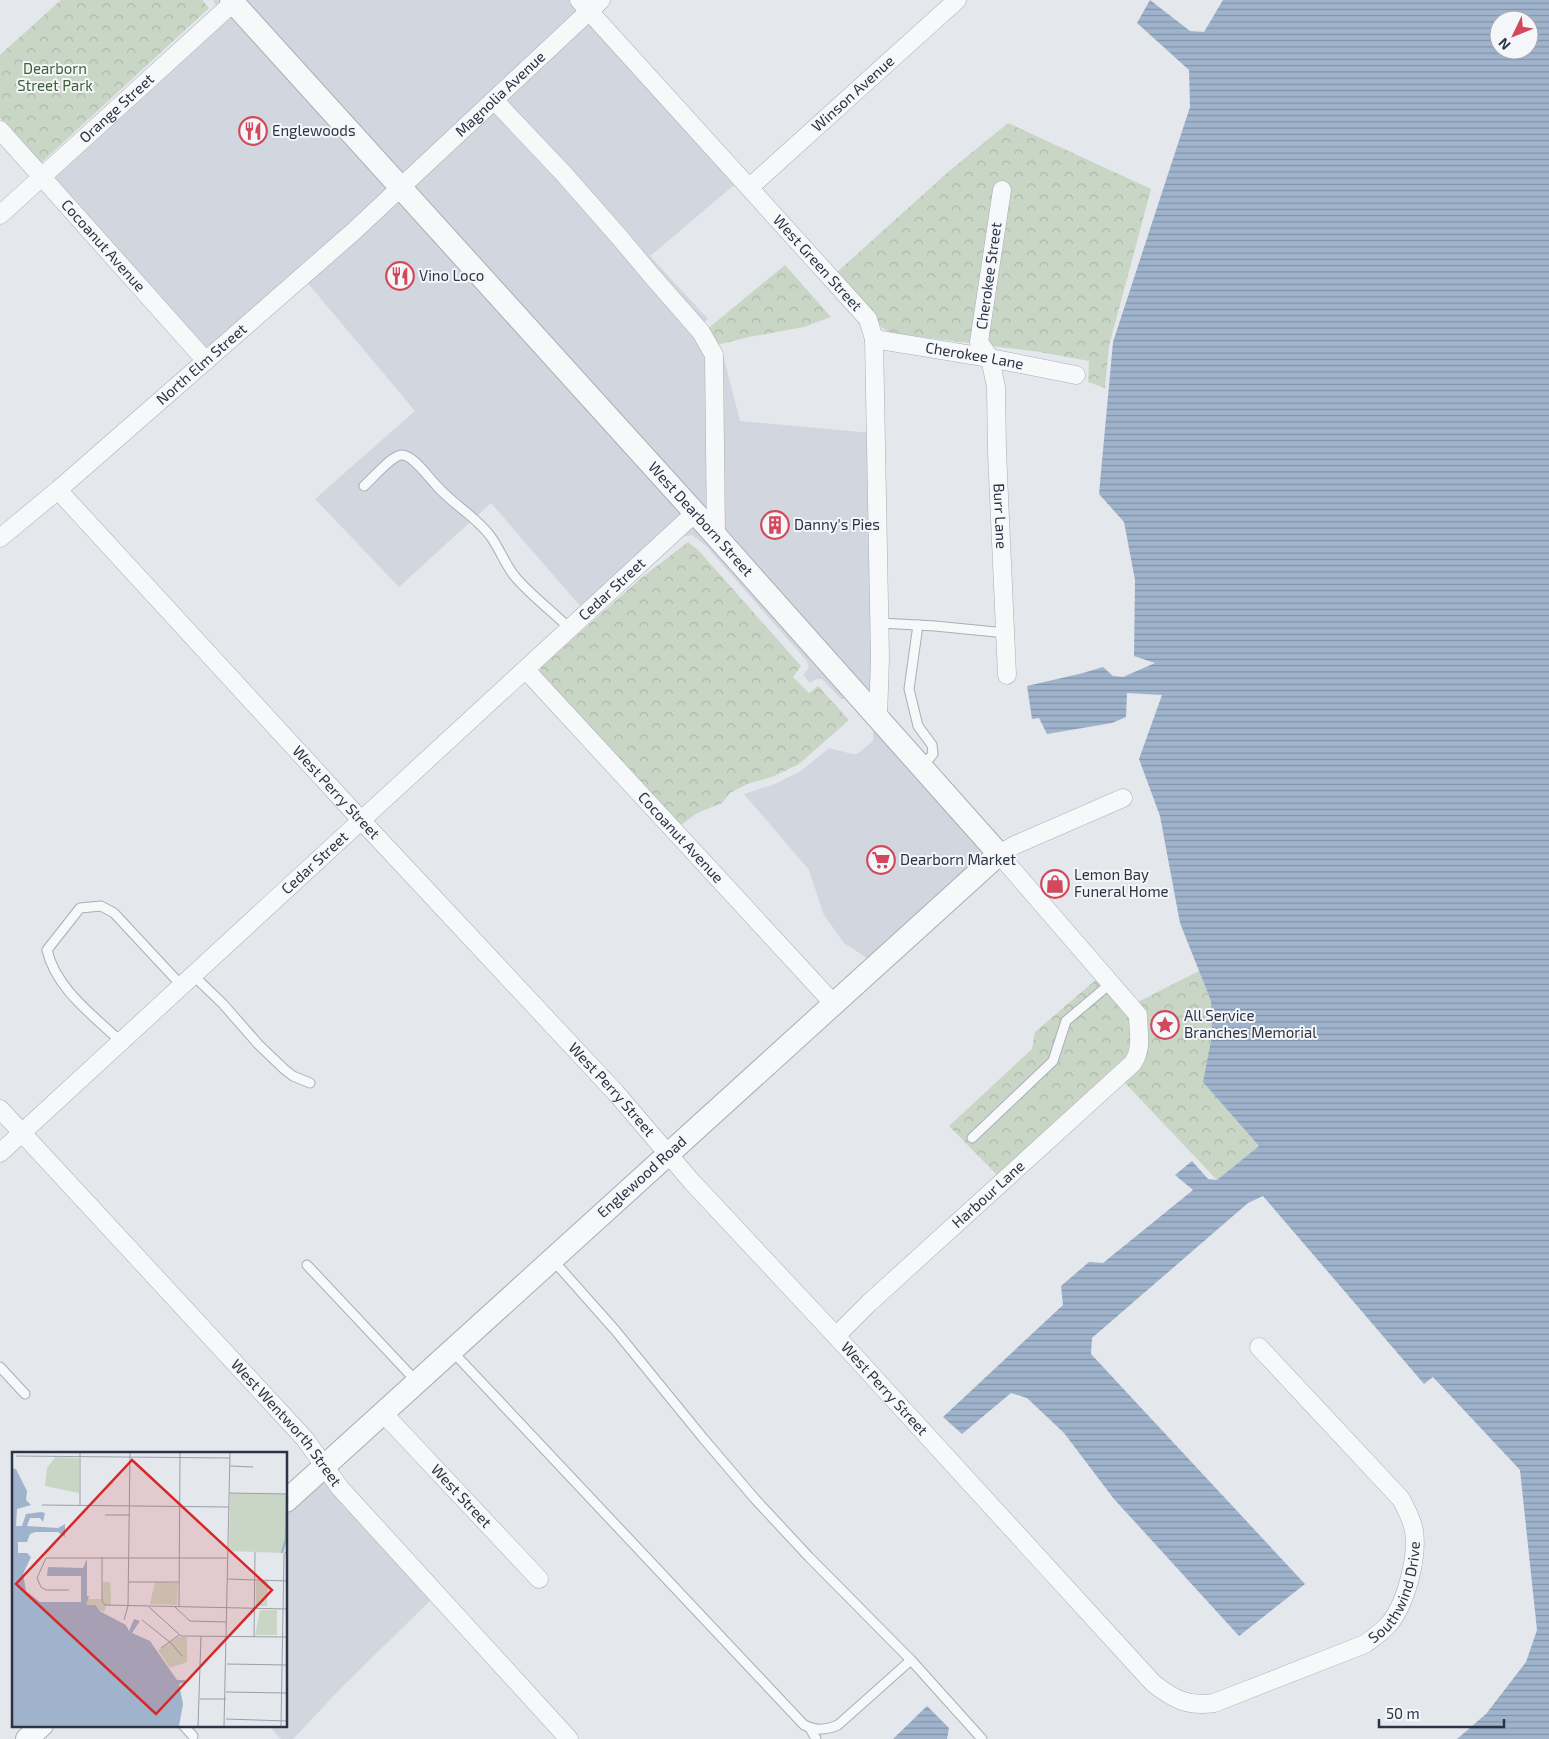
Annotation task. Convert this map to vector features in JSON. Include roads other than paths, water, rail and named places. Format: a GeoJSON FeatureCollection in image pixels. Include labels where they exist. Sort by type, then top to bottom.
{"type":"FeatureCollection","features":[{"type":"Feature","properties":{"kind":"street","name":"Winson Avenue"},"geometry":{"type":"LineString","coordinates":[[750,187],[956,0]]}},
{"type":"Feature","properties":{"kind":"street","name":"Orange Street"},"geometry":{"type":"LineString","coordinates":[[0,215],[233,1]]}},
{"type":"Feature","properties":{"kind":"street","name":"West Dearborn Street"},"geometry":{"type":"LineString","coordinates":[[233,1],[878,717],[1111,983],[1138,1015],[1140,1043],[1138,1054]]}},
{"type":"Feature","properties":{"kind":"street","name":"West Green Street"},"geometry":{"type":"LineString","coordinates":[[590,4],[750,187],[868,318],[874,339],[880,624],[878,717]]}},
{"type":"Feature","properties":{"kind":"street","name":"Magnolia Avenue"},"geometry":{"type":"LineString","coordinates":[[400,188],[494,100],[590,4]]}},
{"type":"Feature","properties":{"kind":"street"},"geometry":{"type":"LineString","coordinates":[[494,100],[564,174],[621,239],[701,332],[714,355],[716,536]]}},
{"type":"Feature","properties":{"kind":"street","name":"Cocoanut Avenue"},"geometry":{"type":"LineString","coordinates":[[0,130],[206,361]]}},
{"type":"Feature","properties":{"kind":"street","name":"North Elm Street"},"geometry":{"type":"LineString","coordinates":[[0,538],[206,361],[353,232],[400,188]]}},
{"type":"Feature","properties":{"kind":"street","name":"Cherokee Street"},"geometry":{"type":"LineString","coordinates":[[990,358],[979,342],[1002,190]]}},
{"type":"Feature","properties":{"kind":"street","name":"Cherokee Lane"},"geometry":{"type":"LineString","coordinates":[[874,339],[990,358],[1076,375]]}},
{"type":"Feature","properties":{"kind":"street","name":"Burr Lane"},"geometry":{"type":"LineString","coordinates":[[990,358],[996,388],[997,452],[1008,675]]}},
{"type":"Feature","properties":{"kind":"street","name":"West Perry Street"},"geometry":{"type":"LineString","coordinates":[[58,490],[361,820],[609,1086],[692,1182],[836,1336],[1153,1683],[1168,1695],[1190,1704]]}},
{"type":"Feature","properties":{"kind":"street","name":"Cedar Street"},"geometry":{"type":"LineString","coordinates":[[0,1153],[695,513]]}},
{"type":"Feature","properties":{"kind":"street","name":"Cocoanut Avenue"},"geometry":{"type":"LineString","coordinates":[[526,670],[834,1004]]}},
{"type":"Feature","properties":{"kind":"street"},"geometry":{"type":"LineString","coordinates":[[999,854],[1015,845],[1123,798]]}},
{"type":"Feature","properties":{"kind":"street","name":"Englewood Road"},"geometry":{"type":"LineString","coordinates":[[288,1499],[999,854]]}},
{"type":"Feature","properties":{"kind":"street","name":"Harbour Lane"},"geometry":{"type":"LineString","coordinates":[[836,1336],[869,1303],[1133,1064],[1138,1054]]}},
{"type":"Feature","properties":{"kind":"street","name":"West Wentworth Street"},"geometry":{"type":"LineString","coordinates":[[0,1109],[305,1439],[340,1488],[570,1739]]}},
{"type":"Feature","properties":{"kind":"street","name":"Southwind Drive"},"geometry":{"type":"LineString","coordinates":[[1190,1704],[1214,1703],[1365,1644],[1388,1625],[1396,1615],[1408,1584],[1413,1560],[1414,1532],[1408,1512],[1401,1498],[1259,1347]]}},
{"type":"Feature","properties":{"kind":"street","name":"West Street"},"geometry":{"type":"LineString","coordinates":[[383,1413],[538,1579]]}},
{"type":"Feature","properties":{"kind":"street"},"geometry":{"type":"LineString","coordinates":[[27,1739],[41,1726]]}},
{"type":"Feature","properties":{"kind":"lane"},"geometry":{"type":"LineString","coordinates":[[364,486],[399,455],[407,456],[414,461],[444,494],[490,535],[502,552],[508,568],[517,579],[570,629]]}},
{"type":"Feature","properties":{"kind":"lane"},"geometry":{"type":"LineString","coordinates":[[880,624],[918,625],[1006,633]]}},
{"type":"Feature","properties":{"kind":"lane"},"geometry":{"type":"LineString","coordinates":[[918,625],[909,689],[918,726],[932,746],[933,754],[922,767]]}},
{"type":"Feature","properties":{"kind":"lane"},"geometry":{"type":"LineString","coordinates":[[121,1042],[67,990],[50,963],[47,950],[80,908],[101,906],[114,913],[187,980],[223,1004],[258,1044],[284,1069],[293,1076],[310,1083]]}},
{"type":"Feature","properties":{"kind":"lane"},"geometry":{"type":"LineString","coordinates":[[972,1138],[1053,1061],[1066,1021],[1111,983]]}},
{"type":"Feature","properties":{"kind":"lane"},"geometry":{"type":"LineString","coordinates":[[552,1259],[615,1330],[755,1499],[809,1558],[911,1660],[982,1739]]}},
{"type":"Feature","properties":{"kind":"lane"},"geometry":{"type":"LineString","coordinates":[[307,1265],[418,1382]]}},
{"type":"Feature","properties":{"kind":"lane"},"geometry":{"type":"LineString","coordinates":[[452,1351],[804,1725],[819,1730],[828,1729],[838,1724],[911,1660]]}},
{"type":"Feature","properties":{"kind":"lane"},"geometry":{"type":"LineString","coordinates":[[0,1367],[25,1394]]}},
{"type":"Feature","properties":{"kind":"lane"},"geometry":{"type":"LineString","coordinates":[[184,1726],[193,1736]]}},
{"type":"Feature","properties":{"kind":"lane"},"geometry":{"type":"LineString","coordinates":[[810,1728],[816,1739]]}},
{"type":"Feature","properties":{"kind":"water"},"geometry":{"type":"Polygon","coordinates":[[[1150,0],[1190,31],[1204,32],[1223,0],[1549,0],[1549,1739],[1457,1739],[1486,1714],[1526,1662],[1537,1630],[1520,1470],[1433,1377],[1424,1384],[1263,1196],[1248,1203],[1092,1338],[1091,1354],[1305,1584],[1239,1636],[1114,1499],[1064,1433],[1027,1398],[1011,1393],[962,1434],[943,1417],[1063,1305],[1061,1286],[1089,1262],[1103,1263],[1193,1190],[1175,1175],[1192,1161],[1208,1179],[1217,1180],[1259,1146],[1203,1082],[1212,1036],[1211,1001],[1180,923],[1160,816],[1139,759],[1162,695],[1127,693],[1126,717],[1112,723],[1047,734],[1039,718],[1032,719],[1027,686],[1103,667],[1113,676],[1123,677],[1155,663],[1134,656],[1135,580],[1124,522],[1099,494],[1113,342],[1190,107],[1189,70],[1137,23],[1150,0]]]}},
{"type":"Feature","properties":{"kind":"water"},"geometry":{"type":"Polygon","coordinates":[[[927,1706],[949,1728],[947,1739],[893,1739],[927,1706]]]}},
{"type":"Feature","properties":{"kind":"place","name":"Englewoods"},"geometry":{"type":"Point","coordinates":[253,131]}},
{"type":"Feature","properties":{"kind":"place","name":"Vino Loco"},"geometry":{"type":"Point","coordinates":[400,276]}},
{"type":"Feature","properties":{"kind":"place","name":"Danny's Pies"},"geometry":{"type":"Point","coordinates":[775,525]}},
{"type":"Feature","properties":{"kind":"place","name":"Dearborn Market"},"geometry":{"type":"Point","coordinates":[881,860]}},
{"type":"Feature","properties":{"kind":"place","name":"Lemon Bay Funeral Home"},"geometry":{"type":"Point","coordinates":[1055,884]}},
{"type":"Feature","properties":{"kind":"place","name":"All Service Branches Memorial"},"geometry":{"type":"Point","coordinates":[1165,1025]}},
{"type":"Feature","properties":{"kind":"park label","name":"Dearborn Street Park"},"geometry":{"type":"Point","coordinates":[55,78]}}]}
